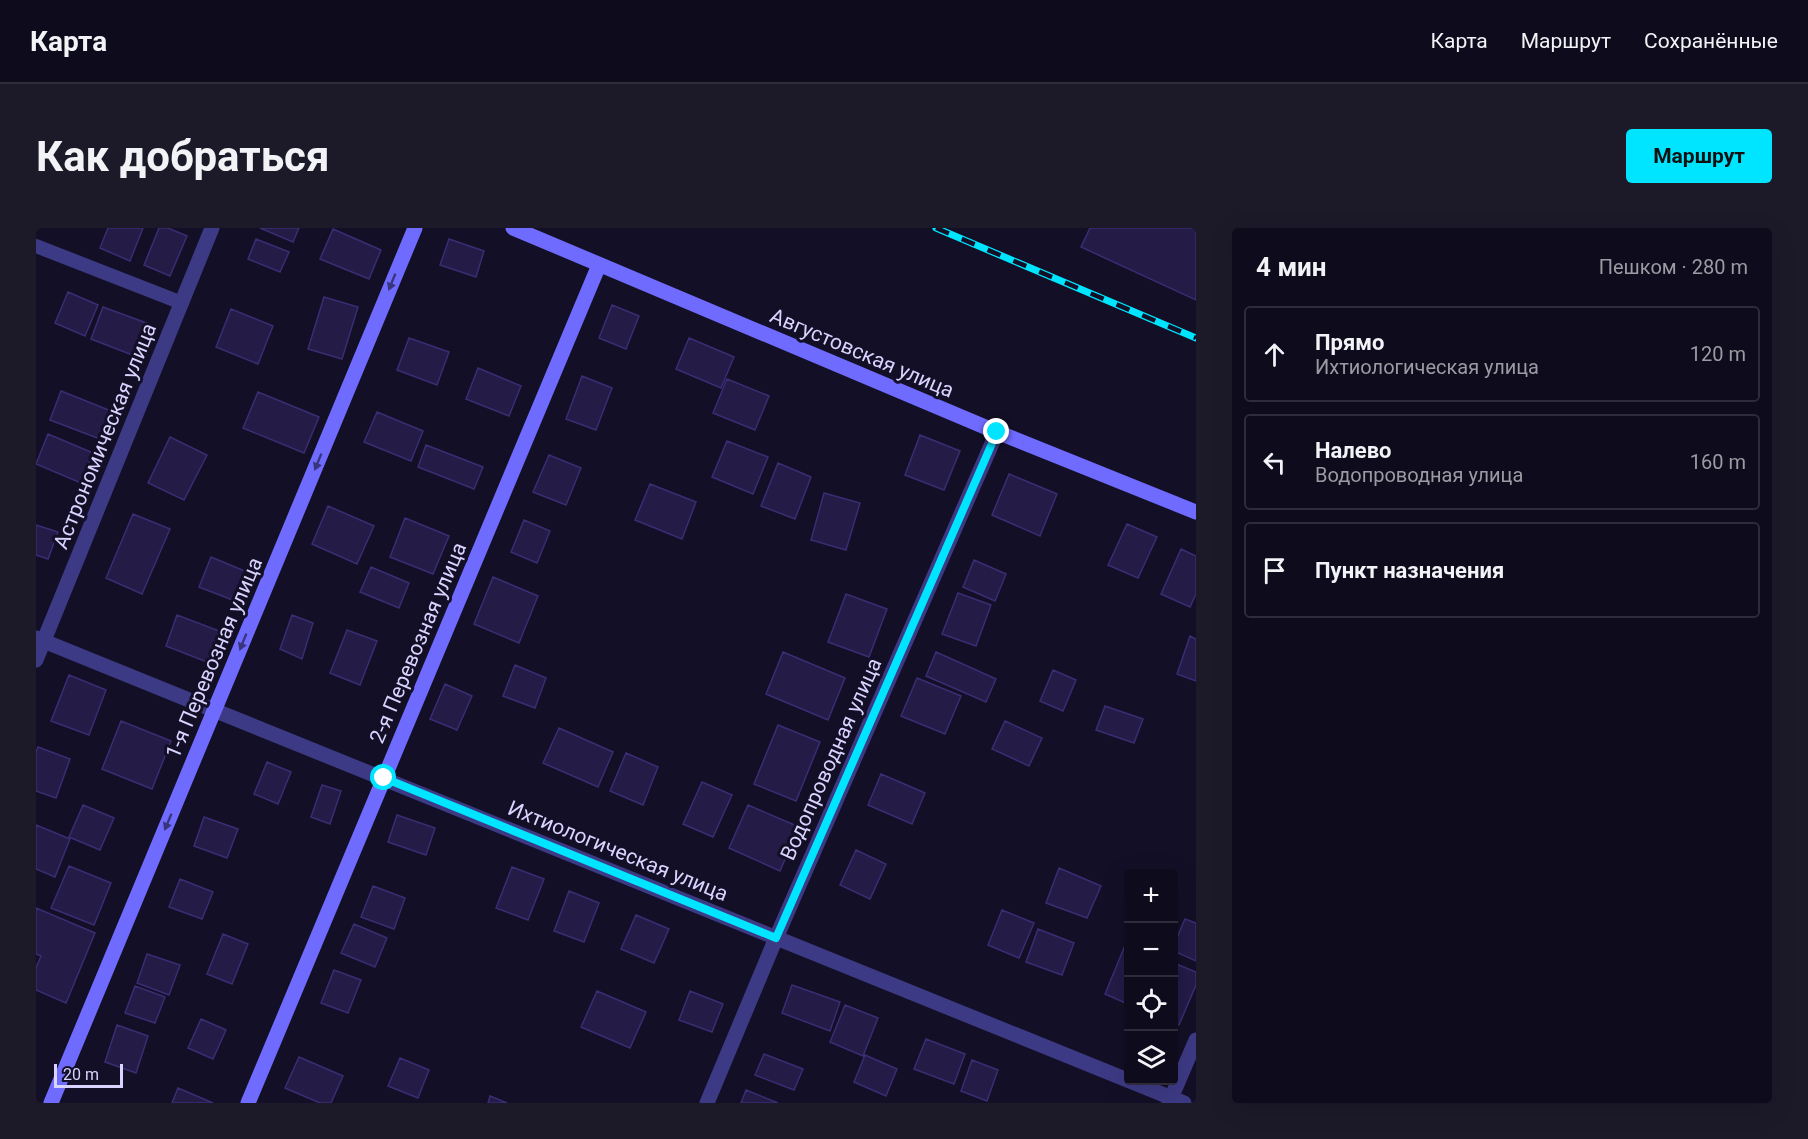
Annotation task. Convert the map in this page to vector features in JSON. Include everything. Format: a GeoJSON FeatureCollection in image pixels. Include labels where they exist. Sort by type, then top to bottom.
{"type":"FeatureCollection","features":[{"type":"Feature","properties":{"kind":"street","name":"Астрономическая улица"},"geometry":{"type":"LineString","coordinates":[[36,660],[40,640],[212,228]]}},
{"type":"Feature","properties":{"kind":"street","name":"1-я Перевозная улица"},"geometry":{"type":"LineString","coordinates":[[51,1103],[415,228]]}},
{"type":"Feature","properties":{"kind":"street","name":"Августовская улица"},"geometry":{"type":"LineString","coordinates":[[513,228],[997,432],[1196,513]]}},
{"type":"Feature","properties":{"kind":"street","name":"2-я Перевозная улица"},"geometry":{"type":"LineString","coordinates":[[248,1103],[599,265]]}},
{"type":"Feature","properties":{"kind":"street","name":"Водопроводная улица"},"geometry":{"type":"LineString","coordinates":[[707,1103],[776,938],[997,432]]}},
{"type":"Feature","properties":{"kind":"street","name":"Ихтиологическая улица"},"geometry":{"type":"LineString","coordinates":[[40,640],[1175,1101]]}},
{"type":"Feature","properties":{"kind":"street"},"geometry":{"type":"LineString","coordinates":[[1175,1101],[1196,1040]]}},
{"type":"Feature","properties":{"kind":"lane"},"geometry":{"type":"LineString","coordinates":[[36,246],[182,303]]}},
{"type":"Feature","properties":{"kind":"building"},"geometry":{"type":"Polygon","coordinates":[[[108,228],[143,228],[130,261],[100,248],[108,228]]]}},
{"type":"Feature","properties":{"kind":"building"},"geometry":{"type":"Polygon","coordinates":[[[159,228],[168,228],[187,236],[170,276],[144,265],[159,228]]]}},
{"type":"Feature","properties":{"kind":"building"},"geometry":{"type":"Polygon","coordinates":[[[260,228],[299,228],[293,242],[260,228]]]}},
{"type":"Feature","properties":{"kind":"building"},"geometry":{"type":"Polygon","coordinates":[[[1090,228],[1196,228],[1196,300],[1081,247],[1090,228]]]}},
{"type":"Feature","properties":{"kind":"building"},"geometry":{"type":"Polygon","coordinates":[[[333,229],[381,250],[369,279],[320,259],[333,229]]]}},
{"type":"Feature","properties":{"kind":"building"},"geometry":{"type":"Polygon","coordinates":[[[256,239],[289,252],[280,272],[248,259],[256,239]]]}},
{"type":"Feature","properties":{"kind":"building"},"geometry":{"type":"Polygon","coordinates":[[[449,239],[484,251],[476,277],[440,265],[449,239]]]}},
{"type":"Feature","properties":{"kind":"building"},"geometry":{"type":"Polygon","coordinates":[[[68,292],[98,305],[85,336],[55,323],[68,292]]]}},
{"type":"Feature","properties":{"kind":"building"},"geometry":{"type":"Polygon","coordinates":[[[324,297],[358,307],[342,359],[308,349],[324,297]]]}},
{"type":"Feature","properties":{"kind":"building"},"geometry":{"type":"Polygon","coordinates":[[[612,305],[639,316],[626,349],[599,338],[612,305]]]}},
{"type":"Feature","properties":{"kind":"building"},"geometry":{"type":"Polygon","coordinates":[[[103,307],[152,325],[140,358],[91,339],[103,307]]]}},
{"type":"Feature","properties":{"kind":"building"},"geometry":{"type":"Polygon","coordinates":[[[231,309],[273,326],[258,364],[216,347],[231,309]]]}},
{"type":"Feature","properties":{"kind":"building"},"geometry":{"type":"Polygon","coordinates":[[[409,338],[449,352],[437,385],[397,370],[409,338]]]}},
{"type":"Feature","properties":{"kind":"building"},"geometry":{"type":"Polygon","coordinates":[[[689,338],[734,357],[721,388],[676,369],[689,338]]]}},
{"type":"Feature","properties":{"kind":"building"},"geometry":{"type":"Polygon","coordinates":[[[478,368],[521,386],[509,416],[466,399],[478,368]]]}},
{"type":"Feature","properties":{"kind":"building"},"geometry":{"type":"Polygon","coordinates":[[[582,376],[612,388],[596,430],[566,419],[582,376]]]}},
{"type":"Feature","properties":{"kind":"building"},"geometry":{"type":"Polygon","coordinates":[[[727,379],[769,396],[755,430],[713,413],[727,379]]]}},
{"type":"Feature","properties":{"kind":"building"},"geometry":{"type":"Polygon","coordinates":[[[61,391],[111,411],[100,439],[50,420],[61,391]]]}},
{"type":"Feature","properties":{"kind":"building"},"geometry":{"type":"Polygon","coordinates":[[[258,392],[319,417],[304,453],[243,428],[258,392]]]}},
{"type":"Feature","properties":{"kind":"building"},"geometry":{"type":"Polygon","coordinates":[[[377,412],[423,431],[411,461],[364,442],[377,412]]]}},
{"type":"Feature","properties":{"kind":"building"},"geometry":{"type":"Polygon","coordinates":[[[48,434],[93,453],[81,483],[36,464],[48,434]]]}},
{"type":"Feature","properties":{"kind":"building"},"geometry":{"type":"Polygon","coordinates":[[[920,435],[960,451],[944,490],[905,475],[920,435]]]}},
{"type":"Feature","properties":{"kind":"building"},"geometry":{"type":"Polygon","coordinates":[[[170,437],[207,455],[184,500],[148,483],[170,437]]]}},
{"type":"Feature","properties":{"kind":"building"},"geometry":{"type":"Polygon","coordinates":[[[727,441],[768,457],[753,494],[712,477],[727,441]]]}},
{"type":"Feature","properties":{"kind":"building"},"geometry":{"type":"Polygon","coordinates":[[[426,445],[483,467],[474,489],[418,467],[426,445]]]}},
{"type":"Feature","properties":{"kind":"building"},"geometry":{"type":"Polygon","coordinates":[[[549,455],[581,468],[566,505],[533,492],[549,455]]]}},
{"type":"Feature","properties":{"kind":"building"},"geometry":{"type":"Polygon","coordinates":[[[778,463],[811,477],[795,519],[761,506],[778,463]]]}},
{"type":"Feature","properties":{"kind":"building"},"geometry":{"type":"Polygon","coordinates":[[[1009,474],[1057,494],[1040,536],[992,515],[1009,474]]]}},
{"type":"Feature","properties":{"kind":"building"},"geometry":{"type":"Polygon","coordinates":[[[650,484],[696,502],[682,539],[635,520],[650,484]]]}},
{"type":"Feature","properties":{"kind":"building"},"geometry":{"type":"Polygon","coordinates":[[[824,493],[860,503],[846,550],[811,540],[824,493]]]}},
{"type":"Feature","properties":{"kind":"building"},"geometry":{"type":"Polygon","coordinates":[[[328,506],[374,526],[357,564],[312,544],[328,506]]]}},
{"type":"Feature","properties":{"kind":"building"},"geometry":{"type":"Polygon","coordinates":[[[133,514],[170,529],[142,594],[106,578],[133,514]]]}},
{"type":"Feature","properties":{"kind":"building"},"geometry":{"type":"Polygon","coordinates":[[[405,518],[449,536],[433,574],[390,557],[405,518]]]}},
{"type":"Feature","properties":{"kind":"building"},"geometry":{"type":"Polygon","coordinates":[[[524,520],[550,531],[537,563],[511,552],[524,520]]]}},
{"type":"Feature","properties":{"kind":"building"},"geometry":{"type":"Polygon","coordinates":[[[1127,524],[1157,537],[1138,578],[1108,565],[1127,524]]]}},
{"type":"Feature","properties":{"kind":"building"},"geometry":{"type":"Polygon","coordinates":[[[36,525],[58,532],[48,559],[36,555],[36,525]]]}},
{"type":"Feature","properties":{"kind":"building"},"geometry":{"type":"Polygon","coordinates":[[[1181,549],[1196,556],[1196,594],[1190,607],[1161,594],[1181,549]]]}},
{"type":"Feature","properties":{"kind":"building"},"geometry":{"type":"Polygon","coordinates":[[[211,557],[247,572],[235,601],[199,587],[211,557]]]}},
{"type":"Feature","properties":{"kind":"building"},"geometry":{"type":"Polygon","coordinates":[[[974,560],[1006,574],[995,601],[963,587],[974,560]]]}},
{"type":"Feature","properties":{"kind":"building"},"geometry":{"type":"Polygon","coordinates":[[[371,567],[409,583],[399,608],[360,592],[371,567]]]}},
{"type":"Feature","properties":{"kind":"building"},"geometry":{"type":"Polygon","coordinates":[[[493,577],[538,596],[519,643],[474,624],[493,577]]]}},
{"type":"Feature","properties":{"kind":"building"},"geometry":{"type":"Polygon","coordinates":[[[958,593],[991,605],[976,646],[942,634],[958,593]]]}},
{"type":"Feature","properties":{"kind":"building"},"geometry":{"type":"Polygon","coordinates":[[[846,594],[887,609],[869,657],[828,642],[846,594]]]}},
{"type":"Feature","properties":{"kind":"building"},"geometry":{"type":"Polygon","coordinates":[[[177,615],[219,631],[207,662],[166,646],[177,615]]]}},
{"type":"Feature","properties":{"kind":"building"},"geometry":{"type":"Polygon","coordinates":[[[292,615],[313,623],[302,659],[280,649],[292,615]]]}},
{"type":"Feature","properties":{"kind":"building"},"geometry":{"type":"Polygon","coordinates":[[[347,630],[377,641],[360,685],[330,673],[347,630]]]}},
{"type":"Feature","properties":{"kind":"building"},"geometry":{"type":"Polygon","coordinates":[[[1190,636],[1196,639],[1196,681],[1177,674],[1190,636]]]}},
{"type":"Feature","properties":{"kind":"building"},"geometry":{"type":"Polygon","coordinates":[[[783,652],[845,678],[828,720],[766,694],[783,652]]]}},
{"type":"Feature","properties":{"kind":"building"},"geometry":{"type":"Polygon","coordinates":[[[936,652],[996,679],[986,702],[926,676],[936,652]]]}},
{"type":"Feature","properties":{"kind":"building"},"geometry":{"type":"Polygon","coordinates":[[[515,665],[546,678],[535,708],[503,696],[515,665]]]}},
{"type":"Feature","properties":{"kind":"building"},"geometry":{"type":"Polygon","coordinates":[[[1053,670],[1076,680],[1063,711],[1040,701],[1053,670]]]}},
{"type":"Feature","properties":{"kind":"building"},"geometry":{"type":"Polygon","coordinates":[[[69,675],[106,690],[89,735],[51,721],[69,675]]]}},
{"type":"Feature","properties":{"kind":"building"},"geometry":{"type":"Polygon","coordinates":[[[917,678],[961,696],[945,734],[901,716],[917,678]]]}},
{"type":"Feature","properties":{"kind":"building"},"geometry":{"type":"Polygon","coordinates":[[[445,684],[472,696],[457,730],[430,719],[445,684]]]}},
{"type":"Feature","properties":{"kind":"building"},"geometry":{"type":"Polygon","coordinates":[[[1105,706],[1143,719],[1134,743],[1096,730],[1105,706]]]}},
{"type":"Feature","properties":{"kind":"building"},"geometry":{"type":"Polygon","coordinates":[[[121,721],[171,741],[152,789],[102,769],[121,721]]]}},
{"type":"Feature","properties":{"kind":"building"},"geometry":{"type":"Polygon","coordinates":[[[1005,721],[1042,738],[1029,766],[992,749],[1005,721]]]}},
{"type":"Feature","properties":{"kind":"building"},"geometry":{"type":"Polygon","coordinates":[[[778,725],[820,742],[796,801],[754,784],[778,725]]]}},
{"type":"Feature","properties":{"kind":"building"},"geometry":{"type":"Polygon","coordinates":[[[559,728],[613,752],[598,787],[543,763],[559,728]]]}},
{"type":"Feature","properties":{"kind":"building"},"geometry":{"type":"Polygon","coordinates":[[[38,747],[70,759],[56,798],[36,791],[38,747]]]}},
{"type":"Feature","properties":{"kind":"building"},"geometry":{"type":"Polygon","coordinates":[[[626,753],[658,767],[643,805],[610,791],[626,753]]]}},
{"type":"Feature","properties":{"kind":"building"},"geometry":{"type":"Polygon","coordinates":[[[267,762],[291,772],[278,804],[254,794],[267,762]]]}},
{"type":"Feature","properties":{"kind":"building"},"geometry":{"type":"Polygon","coordinates":[[[881,774],[925,793],[912,824],[868,805],[881,774]]]}},
{"type":"Feature","properties":{"kind":"building"},"geometry":{"type":"Polygon","coordinates":[[[702,782],[732,795],[713,837],[683,824],[702,782]]]}},
{"type":"Feature","properties":{"kind":"building"},"geometry":{"type":"Polygon","coordinates":[[[322,785],[341,791],[330,824],[311,817],[322,785]]]}},
{"type":"Feature","properties":{"kind":"building"},"geometry":{"type":"Polygon","coordinates":[[[83,805],[114,818],[100,850],[69,837],[83,805]]]}},
{"type":"Feature","properties":{"kind":"building"},"geometry":{"type":"Polygon","coordinates":[[[748,805],[799,827],[780,871],[729,848],[748,805]]]}},
{"type":"Feature","properties":{"kind":"building"},"geometry":{"type":"Polygon","coordinates":[[[397,815],[435,828],[426,855],[388,842],[397,815]]]}},
{"type":"Feature","properties":{"kind":"building"},"geometry":{"type":"Polygon","coordinates":[[[204,817],[238,829],[227,858],[194,846],[204,817]]]}},
{"type":"Feature","properties":{"kind":"building"},"geometry":{"type":"Polygon","coordinates":[[[36,825],[70,839],[55,877],[36,869],[36,825]]]}},
{"type":"Feature","properties":{"kind":"building"},"geometry":{"type":"Polygon","coordinates":[[[856,850],[886,864],[870,899],[840,885],[856,850]]]}},
{"type":"Feature","properties":{"kind":"building"},"geometry":{"type":"Polygon","coordinates":[[[69,866],[111,883],[94,925],[51,908],[69,866]]]}},
{"type":"Feature","properties":{"kind":"building"},"geometry":{"type":"Polygon","coordinates":[[[512,867],[544,879],[528,920],[496,908],[512,867]]]}},
{"type":"Feature","properties":{"kind":"building"},"geometry":{"type":"Polygon","coordinates":[[[1059,868],[1101,886],[1087,918],[1046,903],[1059,868]]]}},
{"type":"Feature","properties":{"kind":"building"},"geometry":{"type":"Polygon","coordinates":[[[180,879],[213,892],[202,919],[169,907],[180,879]]]}},
{"type":"Feature","properties":{"kind":"building"},"geometry":{"type":"Polygon","coordinates":[[[373,886],[405,898],[394,929],[361,917],[373,886]]]}},
{"type":"Feature","properties":{"kind":"building"},"geometry":{"type":"Polygon","coordinates":[[[569,891],[599,903],[584,942],[554,931],[569,891]]]}},
{"type":"Feature","properties":{"kind":"building"},"geometry":{"type":"Polygon","coordinates":[[[36,908],[95,933],[66,1003],[36,990],[36,968],[41,956],[36,954],[36,908]]]}},
{"type":"Feature","properties":{"kind":"building"},"geometry":{"type":"Polygon","coordinates":[[[1002,910],[1034,923],[1019,958],[988,945],[1002,910]]]}},
{"type":"Feature","properties":{"kind":"building"},"geometry":{"type":"Polygon","coordinates":[[[636,915],[669,929],[654,963],[621,949],[636,915]]]}},
{"type":"Feature","properties":{"kind":"building"},"geometry":{"type":"Polygon","coordinates":[[[1185,919],[1196,923],[1196,961],[1178,953],[1178,936],[1185,919]]]}},
{"type":"Feature","properties":{"kind":"building"},"geometry":{"type":"Polygon","coordinates":[[[354,924],[387,938],[375,967],[341,953],[354,924]]]}},
{"type":"Feature","properties":{"kind":"building"},"geometry":{"type":"Polygon","coordinates":[[[1038,929],[1074,943],[1062,975],[1026,962],[1038,929]]]}},
{"type":"Feature","properties":{"kind":"building"},"geometry":{"type":"Polygon","coordinates":[[[223,934],[248,944],[232,984],[207,974],[223,934]]]}},
{"type":"Feature","properties":{"kind":"building"},"geometry":{"type":"Polygon","coordinates":[[[1124,948],[1124,1002],[1105,994],[1124,948]]]}},
{"type":"Feature","properties":{"kind":"building"},"geometry":{"type":"Polygon","coordinates":[[[147,954],[180,965],[169,995],[137,983],[147,954]]]}},
{"type":"Feature","properties":{"kind":"building"},"geometry":{"type":"Polygon","coordinates":[[[1178,965],[1196,972],[1196,985],[1179,1025],[1178,965]]]}},
{"type":"Feature","properties":{"kind":"building"},"geometry":{"type":"Polygon","coordinates":[[[334,970],[361,980],[348,1013],[321,1003],[334,970]]]}},
{"type":"Feature","properties":{"kind":"building"},"geometry":{"type":"Polygon","coordinates":[[[792,985],[840,1002],[830,1031],[782,1013],[792,985]]]}},
{"type":"Feature","properties":{"kind":"building"},"geometry":{"type":"Polygon","coordinates":[[[135,986],[165,997],[155,1023],[125,1013],[135,986]]]}},
{"type":"Feature","properties":{"kind":"building"},"geometry":{"type":"Polygon","coordinates":[[[597,991],[646,1012],[630,1048],[581,1027],[597,991]]]}},
{"type":"Feature","properties":{"kind":"building"},"geometry":{"type":"Polygon","coordinates":[[[690,991],[723,1004],[712,1032],[679,1020],[690,991]]]}},
{"type":"Feature","properties":{"kind":"building"},"geometry":{"type":"Polygon","coordinates":[[[845,1005],[878,1018],[863,1056],[830,1042],[845,1005]]]}},
{"type":"Feature","properties":{"kind":"building"},"geometry":{"type":"Polygon","coordinates":[[[201,1019],[226,1030],[213,1059],[188,1048],[201,1019]]]}},
{"type":"Feature","properties":{"kind":"building"},"geometry":{"type":"Polygon","coordinates":[[[117,1025],[148,1036],[136,1073],[105,1062],[117,1025]]]}},
{"type":"Feature","properties":{"kind":"building"},"geometry":{"type":"Polygon","coordinates":[[[926,1039],[965,1054],[954,1084],[914,1069],[926,1039]]]}},
{"type":"Feature","properties":{"kind":"building"},"geometry":{"type":"Polygon","coordinates":[[[764,1054],[803,1069],[794,1090],[755,1075],[764,1054]]]}},
{"type":"Feature","properties":{"kind":"building"},"geometry":{"type":"Polygon","coordinates":[[[865,1055],[897,1069],[886,1096],[854,1082],[865,1055]]]}},
{"type":"Feature","properties":{"kind":"building"},"geometry":{"type":"Polygon","coordinates":[[[299,1057],[343,1076],[331,1103],[320,1103],[285,1088],[299,1057]]]}},
{"type":"Feature","properties":{"kind":"building"},"geometry":{"type":"Polygon","coordinates":[[[400,1058],[429,1070],[418,1098],[388,1086],[400,1058]]]}},
{"type":"Feature","properties":{"kind":"building"},"geometry":{"type":"Polygon","coordinates":[[[972,1060],[998,1070],[987,1101],[961,1091],[972,1060]]]}},
{"type":"Feature","properties":{"kind":"building"},"geometry":{"type":"Polygon","coordinates":[[[178,1088],[213,1103],[172,1103],[178,1088]]]}},
{"type":"Feature","properties":{"kind":"building"},"geometry":{"type":"Polygon","coordinates":[[[746,1090],[778,1103],[741,1103],[746,1090]]]}},
{"type":"Feature","properties":{"kind":"building"},"geometry":{"type":"Polygon","coordinates":[[[490,1096],[507,1103],[488,1103],[490,1096]]]}},
{"type":"Feature","properties":{"kind":"railway"},"geometry":{"type":"LineString","coordinates":[[936,228],[1196,338]]}},
{"type":"Feature","properties":{"kind":"route"},"geometry":{"type":"LineString","coordinates":[[384,778],[776,938],[997,432]]}}]}
